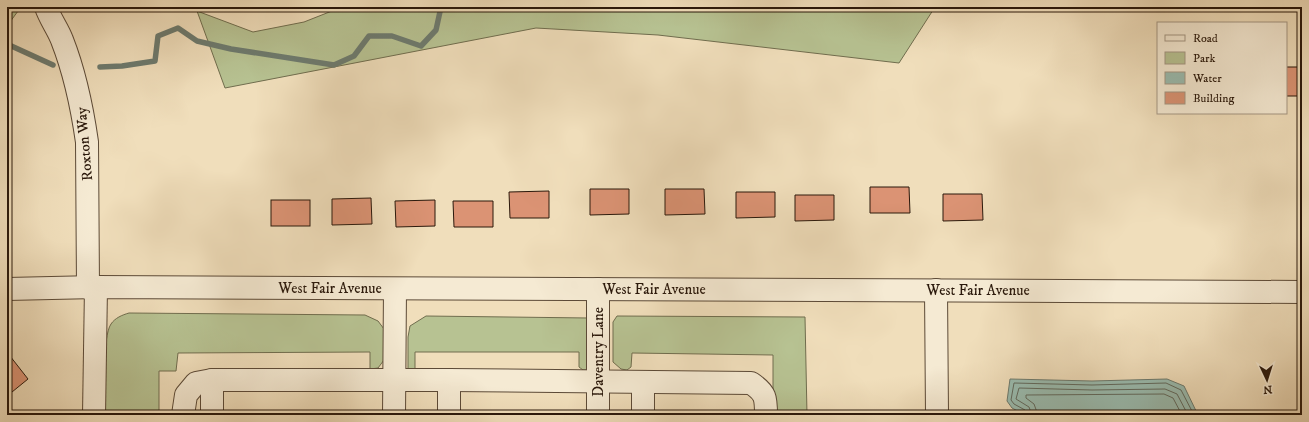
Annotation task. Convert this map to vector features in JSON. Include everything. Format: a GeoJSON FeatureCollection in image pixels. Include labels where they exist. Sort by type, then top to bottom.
{"type":"FeatureCollection","features":[{"type":"Feature","properties":{"kind":"street","name":"Roxton Way"},"geometry":{"type":"LineString","coordinates":[[46,7],[49,16],[62,39],[78,88],[87,142],[92,288],[94,415]]}},
{"type":"Feature","properties":{"kind":"street","name":"West Fair Avenue"},"geometry":{"type":"LineString","coordinates":[[7,289],[394,288],[1302,292]]}},
{"type":"Feature","properties":{"kind":"street"},"geometry":{"type":"LineString","coordinates":[[394,288],[394,415]]}},
{"type":"Feature","properties":{"kind":"street","name":"Daventry Lane"},"geometry":{"type":"LineString","coordinates":[[598,289],[598,415]]}},
{"type":"Feature","properties":{"kind":"street"},"geometry":{"type":"LineString","coordinates":[[936,290],[937,415]]}},
{"type":"Feature","properties":{"kind":"street"},"geometry":{"type":"LineString","coordinates":[[212,380],[212,415]]}},
{"type":"Feature","properties":{"kind":"street"},"geometry":{"type":"LineString","coordinates":[[183,415],[186,395],[196,383],[212,380],[449,380],[751,383],[758,387],[764,394],[766,400],[766,415]]}},
{"type":"Feature","properties":{"kind":"street"},"geometry":{"type":"LineString","coordinates":[[449,380],[450,415]]}},
{"type":"Feature","properties":{"kind":"street"},"geometry":{"type":"LineString","coordinates":[[642,382],[643,415]]}},
{"type":"Feature","properties":{"kind":"green space"},"geometry":{"type":"Polygon","coordinates":[[[7,7],[21,7],[7,26],[7,7]]]}},
{"type":"Feature","properties":{"kind":"green space"},"geometry":{"type":"Polygon","coordinates":[[[342,7],[935,7],[899,63],[658,35],[536,28],[225,88],[197,11],[253,32],[304,22],[342,7]]]}},
{"type":"Feature","properties":{"kind":"green space"},"geometry":{"type":"Polygon","coordinates":[[[129,313],[365,315],[378,321],[384,329],[384,360],[378,368],[370,369],[370,352],[178,353],[176,371],[159,371],[159,415],[105,415],[105,354],[108,331],[111,324],[115,320],[129,313]]]}},
{"type":"Feature","properties":{"kind":"green space"},"geometry":{"type":"Polygon","coordinates":[[[426,316],[589,318],[587,370],[583,370],[579,367],[579,352],[415,352],[415,370],[408,369],[408,337],[410,326],[426,316]]]}},
{"type":"Feature","properties":{"kind":"green space"},"geometry":{"type":"Polygon","coordinates":[[[617,316],[805,317],[807,415],[773,415],[773,355],[632,353],[631,367],[627,370],[621,369],[613,362],[613,322],[617,316]]]}},
{"type":"Feature","properties":{"kind":"water"},"geometry":{"type":"Polygon","coordinates":[[[1010,379],[1092,381],[1167,379],[1184,386],[1198,415],[1025,415],[1012,408],[1007,401],[1010,379]]]}},
{"type":"Feature","properties":{"kind":"building"},"geometry":{"type":"Polygon","coordinates":[[[1287,67],[1302,67],[1302,96],[1287,96],[1287,67]]]}},
{"type":"Feature","properties":{"kind":"building"},"geometry":{"type":"Polygon","coordinates":[[[870,187],[909,187],[910,213],[870,213],[870,187]]]}},
{"type":"Feature","properties":{"kind":"building"},"geometry":{"type":"Polygon","coordinates":[[[590,189],[629,189],[629,214],[590,215],[590,189]]]}},
{"type":"Feature","properties":{"kind":"building"},"geometry":{"type":"Polygon","coordinates":[[[665,189],[704,189],[705,214],[665,215],[665,189]]]}},
{"type":"Feature","properties":{"kind":"building"},"geometry":{"type":"Polygon","coordinates":[[[549,191],[549,218],[510,218],[509,192],[549,191]]]}},
{"type":"Feature","properties":{"kind":"building"},"geometry":{"type":"Polygon","coordinates":[[[736,192],[775,192],[775,217],[736,218],[736,192]]]}},
{"type":"Feature","properties":{"kind":"building"},"geometry":{"type":"Polygon","coordinates":[[[1300,193],[1302,193],[1302,231],[1299,231],[1300,193]]]}},
{"type":"Feature","properties":{"kind":"building"},"geometry":{"type":"Polygon","coordinates":[[[943,194],[982,194],[983,220],[943,221],[943,194]]]}},
{"type":"Feature","properties":{"kind":"building"},"geometry":{"type":"Polygon","coordinates":[[[795,195],[834,195],[834,220],[795,221],[795,195]]]}},
{"type":"Feature","properties":{"kind":"building"},"geometry":{"type":"Polygon","coordinates":[[[371,198],[372,224],[332,225],[332,199],[371,198]]]}},
{"type":"Feature","properties":{"kind":"building"},"geometry":{"type":"Polygon","coordinates":[[[271,200],[310,200],[310,226],[271,226],[271,200]]]}},
{"type":"Feature","properties":{"kind":"building"},"geometry":{"type":"Polygon","coordinates":[[[435,200],[435,226],[396,227],[395,201],[435,200]]]}},
{"type":"Feature","properties":{"kind":"building"},"geometry":{"type":"Polygon","coordinates":[[[453,201],[493,201],[493,227],[454,227],[453,201]]]}},
{"type":"Feature","properties":{"kind":"building"},"geometry":{"type":"Polygon","coordinates":[[[10,356],[28,379],[12,392],[7,386],[7,358],[10,356]]]}},
{"type":"Feature","properties":{"kind":"building"},"geometry":{"type":"Polygon","coordinates":[[[680,413],[739,414],[739,415],[680,415],[680,413]]]}},
{"type":"Feature","properties":{"kind":"waterway"},"geometry":{"type":"LineString","coordinates":[[100,67],[122,66],[155,61],[158,36],[178,28],[197,41],[231,49],[334,65],[354,56],[369,36],[392,36],[421,46],[436,30],[441,7]]}},
{"type":"Feature","properties":{"kind":"waterway"},"geometry":{"type":"LineString","coordinates":[[7,44],[53,65]]}}]}
